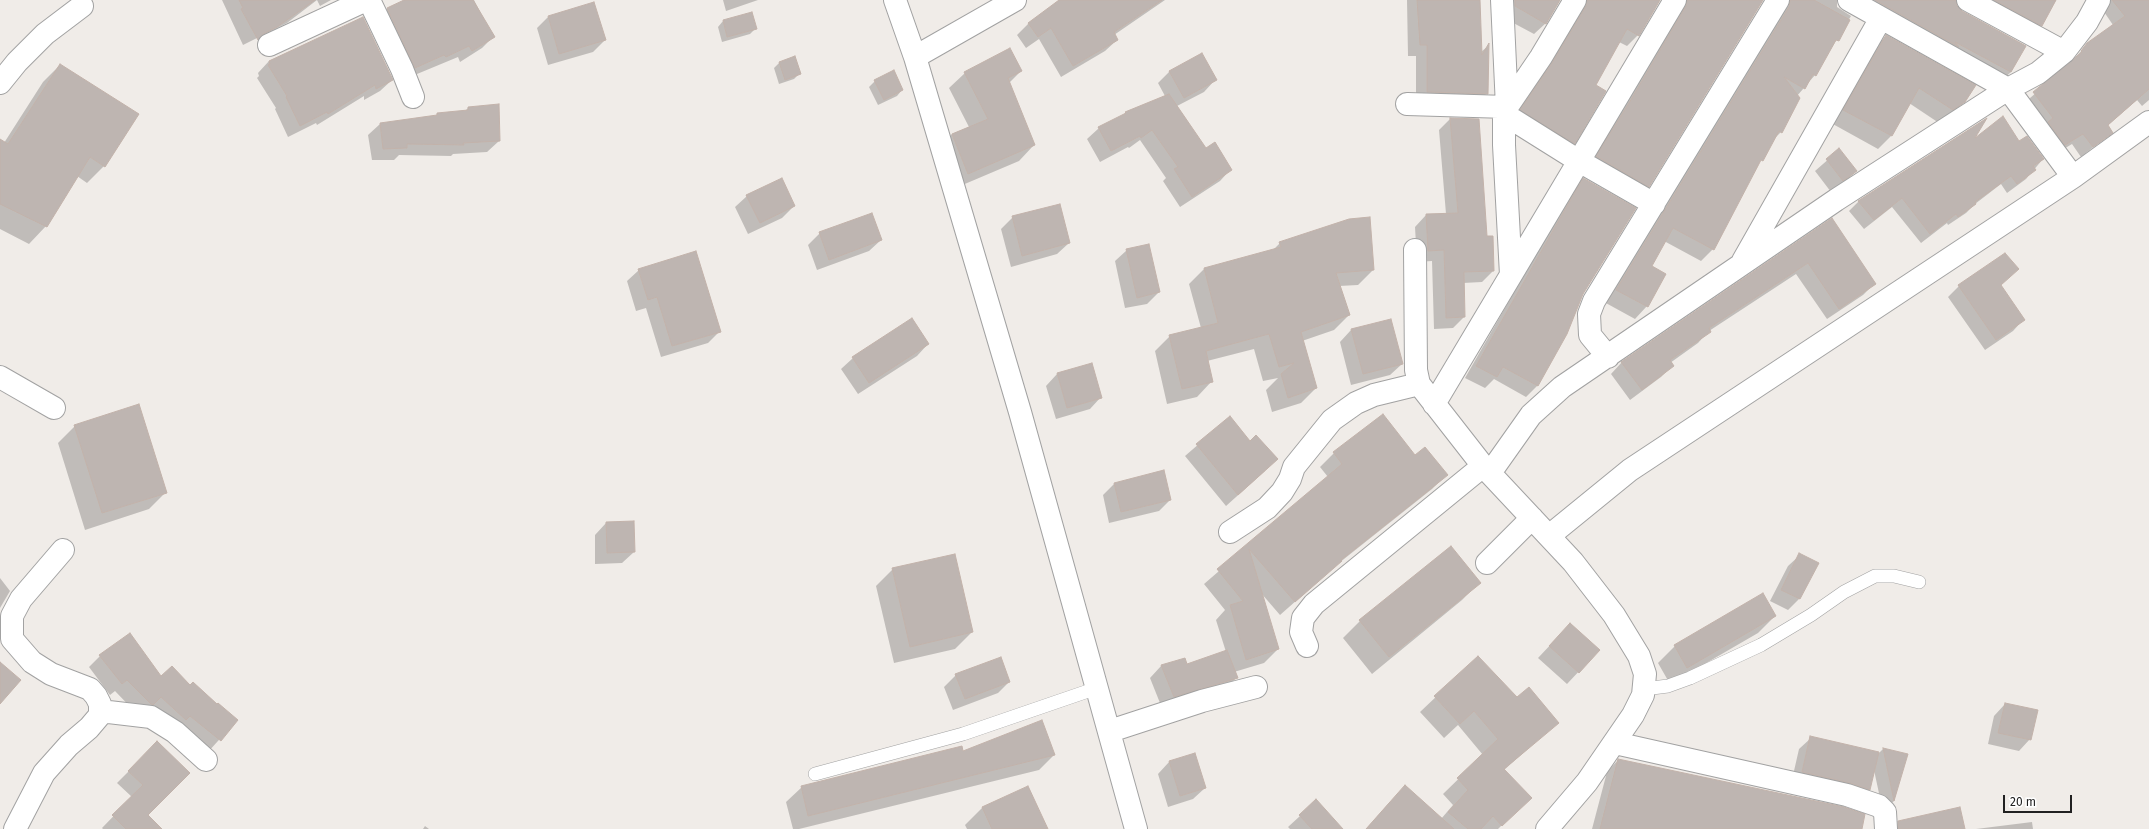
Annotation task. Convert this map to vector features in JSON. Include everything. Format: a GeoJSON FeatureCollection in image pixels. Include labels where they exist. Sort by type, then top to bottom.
{"type":"FeatureCollection","features":[{"type":"Feature","properties":{"kind":"street"},"geometry":{"type":"LineString","coordinates":[[269,45],[366,0]]}},
{"type":"Feature","properties":{"kind":"street"},"geometry":{"type":"LineString","coordinates":[[369,0],[402,69],[413,97]]}},
{"type":"Feature","properties":{"kind":"street"},"geometry":{"type":"LineString","coordinates":[[895,0],[915,56],[1020,412],[1110,731],[1136,829]]}},
{"type":"Feature","properties":{"kind":"street"},"geometry":{"type":"LineString","coordinates":[[915,56],[1015,0]]}},
{"type":"Feature","properties":{"kind":"street"},"geometry":{"type":"LineString","coordinates":[[1502,0],[1511,275]]}},
{"type":"Feature","properties":{"kind":"street"},"geometry":{"type":"LineString","coordinates":[[1505,110],[1541,57],[1575,0]]}},
{"type":"Feature","properties":{"kind":"street"},"geometry":{"type":"LineString","coordinates":[[1434,404],[1675,0]]}},
{"type":"Feature","properties":{"kind":"street"},"geometry":{"type":"LineString","coordinates":[[1608,357],[1590,335],[1589,314],[1594,301],[1778,0]]}},
{"type":"Feature","properties":{"kind":"street"},"geometry":{"type":"LineString","coordinates":[[1849,0],[2008,89],[2073,177]]}},
{"type":"Feature","properties":{"kind":"street"},"geometry":{"type":"LineString","coordinates":[[1968,0],[2064,52]]}},
{"type":"Feature","properties":{"kind":"street"},"geometry":{"type":"LineString","coordinates":[[1307,646],[1301,632],[1303,618],[1314,604],[1487,470],[1532,415],[1562,387],[1608,357],[1842,195],[2008,89],[2038,73],[2064,52],[2087,22],[2099,0]]}},
{"type":"Feature","properties":{"kind":"street"},"geometry":{"type":"LineString","coordinates":[[0,83],[17,62],[45,34],[82,6]]}},
{"type":"Feature","properties":{"kind":"street"},"geometry":{"type":"LineString","coordinates":[[1740,265],[1882,18]]}},
{"type":"Feature","properties":{"kind":"street"},"geometry":{"type":"LineString","coordinates":[[1407,104],[1505,110],[1579,161],[1654,204]]}},
{"type":"Feature","properties":{"kind":"street"},"geometry":{"type":"LineString","coordinates":[[1549,536],[1630,470],[2073,177],[2149,122]]}},
{"type":"Feature","properties":{"kind":"street"},"geometry":{"type":"LineString","coordinates":[[1415,250],[1416,370],[1419,384],[1487,470],[1572,562],[1614,615],[1639,656],[1645,674],[1644,689],[1633,715],[1615,744],[1555,828]]}},
{"type":"Feature","properties":{"kind":"street"},"geometry":{"type":"LineString","coordinates":[[0,377],[54,408]]}},
{"type":"Feature","properties":{"kind":"street"},"geometry":{"type":"LineString","coordinates":[[1230,532],[1272,502],[1290,479],[1294,467],[1332,420],[1356,403],[1374,395],[1419,384]]}},
{"type":"Feature","properties":{"kind":"street"},"geometry":{"type":"LineString","coordinates":[[1487,563],[1532,518]]}},
{"type":"Feature","properties":{"kind":"street"},"geometry":{"type":"LineString","coordinates":[[15,829],[44,773],[69,745],[89,728],[100,715],[100,704],[90,689],[51,674],[32,662],[6,639],[12,616],[21,599],[63,550]]}},
{"type":"Feature","properties":{"kind":"street"},"geometry":{"type":"LineString","coordinates":[[1110,731],[1202,701],[1256,687]]}},
{"type":"Feature","properties":{"kind":"street"},"geometry":{"type":"LineString","coordinates":[[100,710],[151,717],[175,732],[206,760]]}},
{"type":"Feature","properties":{"kind":"street"},"geometry":{"type":"LineString","coordinates":[[1615,744],[1847,795],[1879,806],[1885,812],[1886,829]]}},
{"type":"Feature","properties":{"kind":"lane"},"geometry":{"type":"LineString","coordinates":[[1644,689],[1668,686],[1690,678],[1761,645],[1811,615],[1844,592],[1875,576],[1894,576],[1919,582]]}},
{"type":"Feature","properties":{"kind":"lane"},"geometry":{"type":"LineString","coordinates":[[815,774],[963,734],[1097,688]]}},
{"type":"Feature","properties":{"kind":"building"},"geometry":{"type":"Polygon","coordinates":[[[239,0],[315,0],[277,27],[263,34],[258,40],[241,9],[243,8],[239,0]]]}},
{"type":"Feature","properties":{"kind":"building"},"geometry":{"type":"Polygon","coordinates":[[[404,0],[473,0],[495,37],[472,51],[469,46],[446,57],[444,55],[415,68],[387,8],[404,0]]]}},
{"type":"Feature","properties":{"kind":"building"},"geometry":{"type":"Polygon","coordinates":[[[1059,0],[1162,0],[1114,32],[1118,40],[1073,66],[1051,28],[1038,37],[1028,23],[1059,0]]]}},
{"type":"Feature","properties":{"kind":"building"},"geometry":{"type":"Polygon","coordinates":[[[1417,0],[1480,0],[1482,55],[1489,43],[1488,94],[1427,92],[1427,45],[1420,45],[1417,0]]]}},
{"type":"Feature","properties":{"kind":"building"},"geometry":{"type":"Polygon","coordinates":[[[1515,0],[1560,0],[1546,24],[1515,6],[1515,0]]]}},
{"type":"Feature","properties":{"kind":"building"},"geometry":{"type":"Polygon","coordinates":[[[1587,0],[1660,0],[1639,36],[1627,29],[1596,85],[1606,91],[1575,144],[1520,110],[1552,63],[1586,6],[1587,0]]]}},
{"type":"Feature","properties":{"kind":"building"},"geometry":{"type":"Polygon","coordinates":[[[1687,0],[1763,0],[1649,187],[1596,156],[1686,6],[1687,0]]]}},
{"type":"Feature","properties":{"kind":"building"},"geometry":{"type":"Polygon","coordinates":[[[1790,0],[1814,0],[1850,20],[1839,41],[1836,40],[1816,76],[1813,74],[1805,89],[1784,77],[1800,98],[1782,133],[1779,131],[1763,161],[1761,160],[1714,250],[1673,228],[1652,266],[1666,274],[1648,307],[1616,290],[1789,7],[1790,0]]]}},
{"type":"Feature","properties":{"kind":"building"},"geometry":{"type":"Polygon","coordinates":[[[1875,0],[1956,0],[1957,6],[1962,11],[2026,46],[2011,72],[1955,42],[1959,47],[1875,0]]]}},
{"type":"Feature","properties":{"kind":"building"},"geometry":{"type":"Polygon","coordinates":[[[1994,0],[2056,0],[2042,26],[1994,0]]]}},
{"type":"Feature","properties":{"kind":"building"},"geometry":{"type":"Polygon","coordinates":[[[2112,0],[2149,0],[2149,89],[2108,125],[2113,133],[2093,147],[2083,134],[2065,145],[2048,122],[2053,118],[2033,92],[2082,52],[2081,51],[2087,43],[2125,16],[2112,0]]]}},
{"type":"Feature","properties":{"kind":"building"},"geometry":{"type":"Polygon","coordinates":[[[594,2],[606,40],[559,54],[548,16],[594,2]]]}},
{"type":"Feature","properties":{"kind":"building"},"geometry":{"type":"Polygon","coordinates":[[[752,12],[757,29],[727,37],[723,20],[752,12]]]}},
{"type":"Feature","properties":{"kind":"building"},"geometry":{"type":"Polygon","coordinates":[[[363,17],[393,80],[376,89],[375,85],[328,114],[327,112],[300,126],[286,97],[287,96],[268,65],[270,64],[269,61],[363,17]]]}},
{"type":"Feature","properties":{"kind":"building"},"geometry":{"type":"Polygon","coordinates":[[[1886,35],[1976,85],[1965,102],[1953,110],[1919,88],[1892,136],[1843,110],[1886,35]]]}},
{"type":"Feature","properties":{"kind":"building"},"geometry":{"type":"Polygon","coordinates":[[[1010,48],[1022,71],[1008,78],[1035,145],[968,174],[952,134],[988,119],[964,72],[1010,48]]]}},
{"type":"Feature","properties":{"kind":"building"},"geometry":{"type":"Polygon","coordinates":[[[1202,53],[1217,80],[1184,98],[1169,71],[1202,53]]]}},
{"type":"Feature","properties":{"kind":"building"},"geometry":{"type":"Polygon","coordinates":[[[795,56],[801,74],[785,80],[779,62],[795,56]]]}},
{"type":"Feature","properties":{"kind":"building"},"geometry":{"type":"Polygon","coordinates":[[[60,64],[139,114],[105,167],[90,157],[47,227],[0,204],[0,139],[8,144],[60,64]]]}},
{"type":"Feature","properties":{"kind":"building"},"geometry":{"type":"Polygon","coordinates":[[[894,70],[903,90],[884,100],[874,80],[894,70]]]}},
{"type":"Feature","properties":{"kind":"building"},"geometry":{"type":"Polygon","coordinates":[[[1169,94],[1206,148],[1215,142],[1232,170],[1192,197],[1174,169],[1178,167],[1152,130],[1141,138],[1140,136],[1111,151],[1098,127],[1126,113],[1125,112],[1169,94]]]}},
{"type":"Feature","properties":{"kind":"building"},"geometry":{"type":"Polygon","coordinates":[[[499,104],[500,141],[463,143],[464,145],[407,144],[407,148],[383,149],[380,123],[437,115],[437,113],[468,110],[468,107],[499,104]]]}},
{"type":"Feature","properties":{"kind":"building"},"geometry":{"type":"Polygon","coordinates":[[[2003,116],[2019,141],[2027,136],[2044,159],[2033,166],[2036,170],[2017,184],[2011,176],[1975,202],[1976,204],[1958,217],[1956,214],[1930,234],[1902,198],[1874,220],[1858,201],[1987,118],[1975,138],[2003,116]]]}},
{"type":"Feature","properties":{"kind":"building"},"geometry":{"type":"Polygon","coordinates":[[[1450,118],[1479,119],[1487,236],[1493,236],[1494,271],[1464,272],[1465,317],[1446,318],[1444,250],[1428,251],[1426,214],[1458,213],[1450,118]]]}},
{"type":"Feature","properties":{"kind":"building"},"geometry":{"type":"Polygon","coordinates":[[[1839,148],[1857,171],[1843,181],[1826,159],[1839,148]]]}},
{"type":"Feature","properties":{"kind":"building"},"geometry":{"type":"Polygon","coordinates":[[[782,178],[795,206],[760,223],[746,195],[782,178]]]}},
{"type":"Feature","properties":{"kind":"building"},"geometry":{"type":"Polygon","coordinates":[[[1583,178],[1636,208],[1583,294],[1567,334],[1538,386],[1503,367],[1497,377],[1476,366],[1583,178]]]}},
{"type":"Feature","properties":{"kind":"building"},"geometry":{"type":"Polygon","coordinates":[[[1060,204],[1070,243],[1022,256],[1012,216],[1060,204]]]}},
{"type":"Feature","properties":{"kind":"building"},"geometry":{"type":"Polygon","coordinates":[[[872,213],[882,240],[829,260],[819,232],[872,213]]]}},
{"type":"Feature","properties":{"kind":"building"},"geometry":{"type":"Polygon","coordinates":[[[1370,217],[1374,270],[1336,273],[1350,315],[1301,332],[1317,388],[1288,398],[1281,374],[1294,363],[1279,367],[1269,334],[1206,351],[1213,382],[1182,389],[1169,335],[1218,323],[1204,268],[1281,247],[1279,242],[1349,219],[1370,217]]]}},
{"type":"Feature","properties":{"kind":"building"},"geometry":{"type":"Polygon","coordinates":[[[1832,218],[1876,284],[1839,309],[1808,263],[1709,328],[1711,332],[1670,360],[1674,366],[1642,390],[1621,362],[1832,218]]]}},
{"type":"Feature","properties":{"kind":"building"},"geometry":{"type":"Polygon","coordinates":[[[1149,244],[1160,292],[1137,298],[1126,249],[1149,244]]]}},
{"type":"Feature","properties":{"kind":"building"},"geometry":{"type":"Polygon","coordinates":[[[696,251],[721,332],[672,346],[657,297],[648,300],[638,269],[696,251]]]}},
{"type":"Feature","properties":{"kind":"building"},"geometry":{"type":"Polygon","coordinates":[[[2005,253],[2019,269],[2001,285],[2025,320],[1996,340],[1958,285],[2005,253]]]}},
{"type":"Feature","properties":{"kind":"building"},"geometry":{"type":"Polygon","coordinates":[[[912,318],[929,344],[869,383],[852,357],[912,318]]]}},
{"type":"Feature","properties":{"kind":"building"},"geometry":{"type":"Polygon","coordinates":[[[1391,319],[1403,364],[1363,374],[1351,329],[1391,319]]]}},
{"type":"Feature","properties":{"kind":"building"},"geometry":{"type":"Polygon","coordinates":[[[1092,363],[1102,398],[1067,408],[1057,373],[1092,363]]]}},
{"type":"Feature","properties":{"kind":"building"},"geometry":{"type":"Polygon","coordinates":[[[139,404],[167,493],[102,513],[74,425],[139,404]]]}},
{"type":"Feature","properties":{"kind":"building"},"geometry":{"type":"Polygon","coordinates":[[[1383,414],[1415,455],[1425,447],[1448,475],[1341,560],[1342,561],[1295,602],[1249,549],[1279,649],[1246,660],[1230,605],[1243,601],[1217,569],[1342,464],[1333,452],[1383,414]]]}},
{"type":"Feature","properties":{"kind":"building"},"geometry":{"type":"Polygon","coordinates":[[[1230,416],[1250,441],[1256,435],[1278,459],[1238,495],[1196,444],[1230,416]]]}},
{"type":"Feature","properties":{"kind":"building"},"geometry":{"type":"Polygon","coordinates":[[[1164,470],[1171,500],[1121,512],[1114,483],[1164,470]]]}},
{"type":"Feature","properties":{"kind":"building"},"geometry":{"type":"Polygon","coordinates":[[[634,521],[635,552],[607,553],[606,522],[634,521]]]}},
{"type":"Feature","properties":{"kind":"building"},"geometry":{"type":"Polygon","coordinates":[[[1451,546],[1481,583],[1389,657],[1359,620],[1451,546]]]}},
{"type":"Feature","properties":{"kind":"building"},"geometry":{"type":"Polygon","coordinates":[[[1799,553],[1819,563],[1800,599],[1781,590],[1799,553]]]}},
{"type":"Feature","properties":{"kind":"building"},"geometry":{"type":"Polygon","coordinates":[[[955,554],[973,632],[910,647],[892,568],[955,554]]]}},
{"type":"Feature","properties":{"kind":"building"},"geometry":{"type":"Polygon","coordinates":[[[1763,593],[1776,616],[1687,668],[1674,645],[1763,593]]]}},
{"type":"Feature","properties":{"kind":"building"},"geometry":{"type":"Polygon","coordinates":[[[1570,623],[1600,650],[1579,673],[1549,646],[1570,623]]]}},
{"type":"Feature","properties":{"kind":"building"},"geometry":{"type":"Polygon","coordinates":[[[130,633],[161,676],[172,666],[190,685],[193,682],[217,704],[218,703],[238,720],[221,741],[190,716],[186,720],[161,697],[153,705],[127,680],[122,684],[99,655],[130,633]]]}},
{"type":"Feature","properties":{"kind":"building"},"geometry":{"type":"Polygon","coordinates":[[[1227,650],[1238,678],[1174,697],[1161,665],[1185,658],[1187,664],[1227,650]]]}},
{"type":"Feature","properties":{"kind":"building"},"geometry":{"type":"Polygon","coordinates":[[[1478,656],[1517,697],[1529,687],[1559,723],[1504,769],[1532,798],[1502,826],[1493,816],[1481,829],[1468,829],[1448,812],[1468,790],[1457,778],[1498,739],[1474,711],[1460,724],[1434,696],[1478,656]]]}},
{"type":"Feature","properties":{"kind":"building"},"geometry":{"type":"Polygon","coordinates":[[[1001,657],[1010,682],[965,699],[955,674],[1001,657]]]}},
{"type":"Feature","properties":{"kind":"building"},"geometry":{"type":"Polygon","coordinates":[[[0,662],[21,680],[0,704],[0,662]]]}},
{"type":"Feature","properties":{"kind":"building"},"geometry":{"type":"Polygon","coordinates":[[[2005,703],[2038,710],[2031,740],[1998,733],[2005,703]]]}},
{"type":"Feature","properties":{"kind":"building"},"geometry":{"type":"Polygon","coordinates":[[[1042,720],[1055,755],[808,816],[801,786],[962,746],[963,751],[1042,720]]]}},
{"type":"Feature","properties":{"kind":"building"},"geometry":{"type":"Polygon","coordinates":[[[1810,736],[1879,752],[1870,790],[1850,783],[1802,772],[1810,736]]]}},
{"type":"Feature","properties":{"kind":"building"},"geometry":{"type":"Polygon","coordinates":[[[157,741],[190,773],[148,815],[162,829],[126,829],[112,815],[143,785],[128,771],[157,741]]]}},
{"type":"Feature","properties":{"kind":"building"},"geometry":{"type":"Polygon","coordinates":[[[1883,748],[1908,754],[1894,801],[1883,748]]]}},
{"type":"Feature","properties":{"kind":"building"},"geometry":{"type":"Polygon","coordinates":[[[1195,753],[1206,788],[1180,796],[1169,761],[1195,753]]]}},
{"type":"Feature","properties":{"kind":"building"},"geometry":{"type":"Polygon","coordinates":[[[1618,759],[1844,807],[1865,814],[1862,829],[1600,829],[1618,759]]]}},
{"type":"Feature","properties":{"kind":"building"},"geometry":{"type":"Polygon","coordinates":[[[1405,785],[1454,829],[1366,829],[1405,785]]]}},
{"type":"Feature","properties":{"kind":"building"},"geometry":{"type":"Polygon","coordinates":[[[1028,786],[1048,829],[992,829],[982,807],[1028,786]]]}},
{"type":"Feature","properties":{"kind":"building"},"geometry":{"type":"Polygon","coordinates":[[[1316,799],[1343,829],[1312,829],[1299,815],[1316,799]]]}},
{"type":"Feature","properties":{"kind":"building"},"geometry":{"type":"Polygon","coordinates":[[[1960,807],[1965,829],[1898,829],[1898,821],[1960,807]]]}}]}
